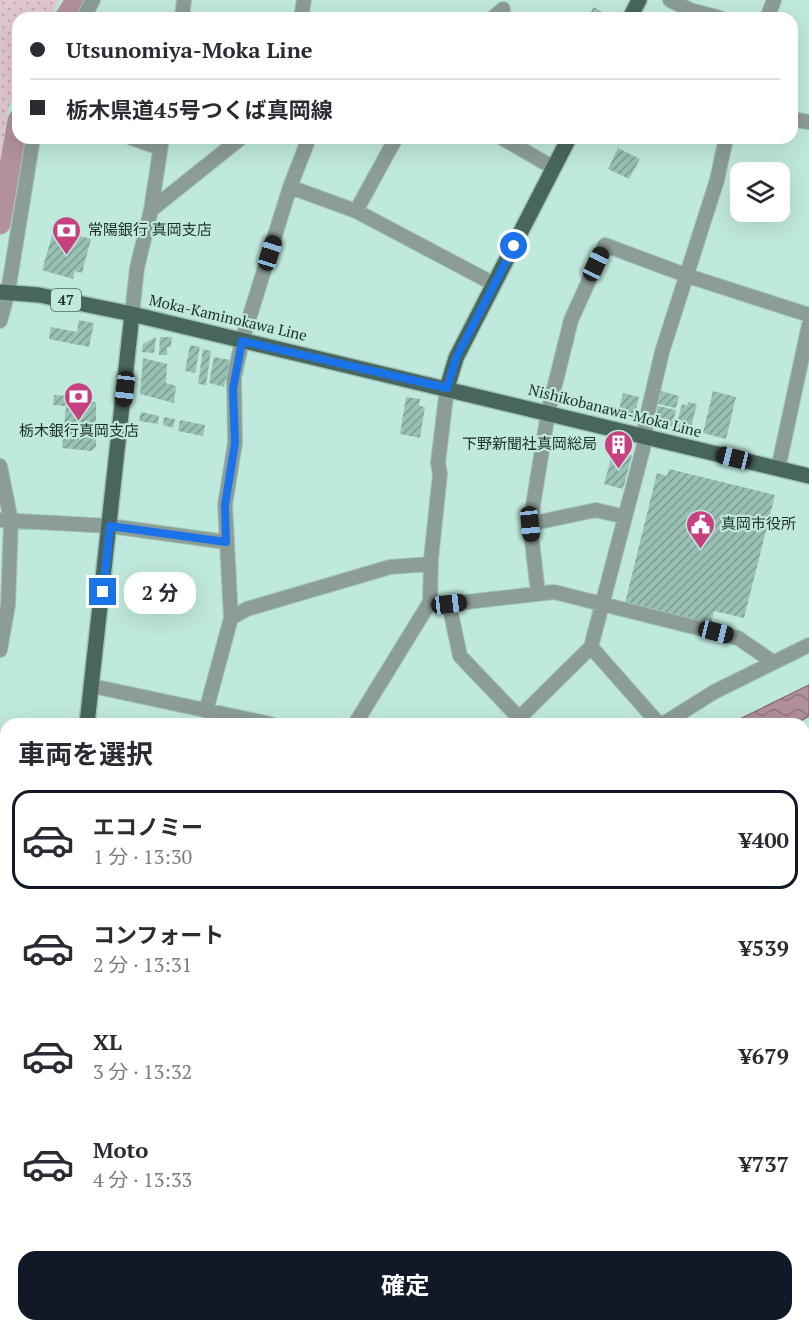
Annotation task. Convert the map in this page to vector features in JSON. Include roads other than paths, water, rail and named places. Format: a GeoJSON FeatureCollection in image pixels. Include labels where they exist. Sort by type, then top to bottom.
{"type":"FeatureCollection","features":[{"type":"Feature","properties":{"kind":"main road"},"geometry":{"type":"LineString","coordinates":[[447,388],[456,358],[566,144]]}},
{"type":"Feature","properties":{"kind":"main road","name":"Moka-Kaminokawa Line"},"geometry":{"type":"LineString","coordinates":[[4,292],[53,298],[132,314],[447,388]]}},
{"type":"Feature","properties":{"kind":"main road"},"geometry":{"type":"LineString","coordinates":[[88,718],[132,314]]}},
{"type":"Feature","properties":{"kind":"main road","name":"Nishikobanawa-Moka Line"},"geometry":{"type":"LineString","coordinates":[[447,388],[809,476]]}},
{"type":"Feature","properties":{"kind":"street"},"geometry":{"type":"LineString","coordinates":[[670,0],[698,12]]}},
{"type":"Feature","properties":{"kind":"street"},"geometry":{"type":"LineString","coordinates":[[0,321],[32,144]]}},
{"type":"Feature","properties":{"kind":"street"},"geometry":{"type":"LineString","coordinates":[[132,314],[137,268],[151,210],[161,144]]}},
{"type":"Feature","properties":{"kind":"street"},"geometry":{"type":"LineString","coordinates":[[151,210],[234,144]]}},
{"type":"Feature","properties":{"kind":"street"},"geometry":{"type":"LineString","coordinates":[[206,711],[231,618],[225,505],[235,443],[233,389],[242,341],[290,187],[307,144]]}},
{"type":"Feature","properties":{"kind":"street"},"geometry":{"type":"LineString","coordinates":[[356,211],[393,144]]}},
{"type":"Feature","properties":{"kind":"street"},"geometry":{"type":"LineString","coordinates":[[512,144],[554,168]]}},
{"type":"Feature","properties":{"kind":"street"},"geometry":{"type":"LineString","coordinates":[[523,718],[591,647],[646,437],[645,425],[663,352],[717,180],[725,144]]}},
{"type":"Feature","properties":{"kind":"street"},"geometry":{"type":"LineString","coordinates":[[290,187],[356,211],[494,285]]}},
{"type":"Feature","properties":{"kind":"street"},"geometry":{"type":"LineString","coordinates":[[538,593],[530,524],[548,413],[571,320],[605,245],[688,276],[809,315]]}},
{"type":"Feature","properties":{"kind":"street"},"geometry":{"type":"LineString","coordinates":[[778,469],[803,384],[809,325]]}},
{"type":"Feature","properties":{"kind":"street"},"geometry":{"type":"LineString","coordinates":[[359,718],[430,602],[431,564],[440,474],[438,463],[447,388]]}},
{"type":"Feature","properties":{"kind":"street"},"geometry":{"type":"LineString","coordinates":[[0,466],[6,521],[8,604],[0,650]]}},
{"type":"Feature","properties":{"kind":"street"},"geometry":{"type":"LineString","coordinates":[[530,524],[596,510],[625,517]]}},
{"type":"Feature","properties":{"kind":"street"},"geometry":{"type":"LineString","coordinates":[[6,521],[110,526],[226,542]]}},
{"type":"Feature","properties":{"kind":"street"},"geometry":{"type":"LineString","coordinates":[[231,618],[247,609],[390,567],[431,564]]}},
{"type":"Feature","properties":{"kind":"street"},"geometry":{"type":"LineString","coordinates":[[430,602],[449,604],[554,592],[738,638],[773,662]]}},
{"type":"Feature","properties":{"kind":"street"},"geometry":{"type":"LineString","coordinates":[[449,604],[460,656],[515,718]]}},
{"type":"Feature","properties":{"kind":"street"},"geometry":{"type":"LineString","coordinates":[[671,718],[714,692],[809,645]]}},
{"type":"Feature","properties":{"kind":"street"},"geometry":{"type":"LineString","coordinates":[[591,647],[656,718]]}},
{"type":"Feature","properties":{"kind":"street"},"geometry":{"type":"LineString","coordinates":[[92,686],[241,718]]}},
{"type":"Feature","properties":{"kind":"water"},"geometry":{"type":"Polygon","coordinates":[[[809,685],[809,716],[806,718],[742,718],[809,685]]]}},
{"type":"Feature","properties":{"kind":"waterway"},"geometry":{"type":"LineString","coordinates":[[69,12],[76,0]]}},
{"type":"Feature","properties":{"kind":"waterway"},"geometry":{"type":"LineString","coordinates":[[0,224],[14,144]]}},
{"type":"Feature","properties":{"kind":"place","name":"常陽銀行 真岡支店"},"geometry":{"type":"Point","coordinates":[67,256]}},
{"type":"Feature","properties":{"kind":"place","name":"栃木銀行真岡支店"},"geometry":{"type":"Point","coordinates":[79,422]}},
{"type":"Feature","properties":{"kind":"place","name":"下野新聞社真岡総局"},"geometry":{"type":"Point","coordinates":[618,470]}},
{"type":"Feature","properties":{"kind":"place","name":"真岡市役所"},"geometry":{"type":"Point","coordinates":[700,550]}}]}
